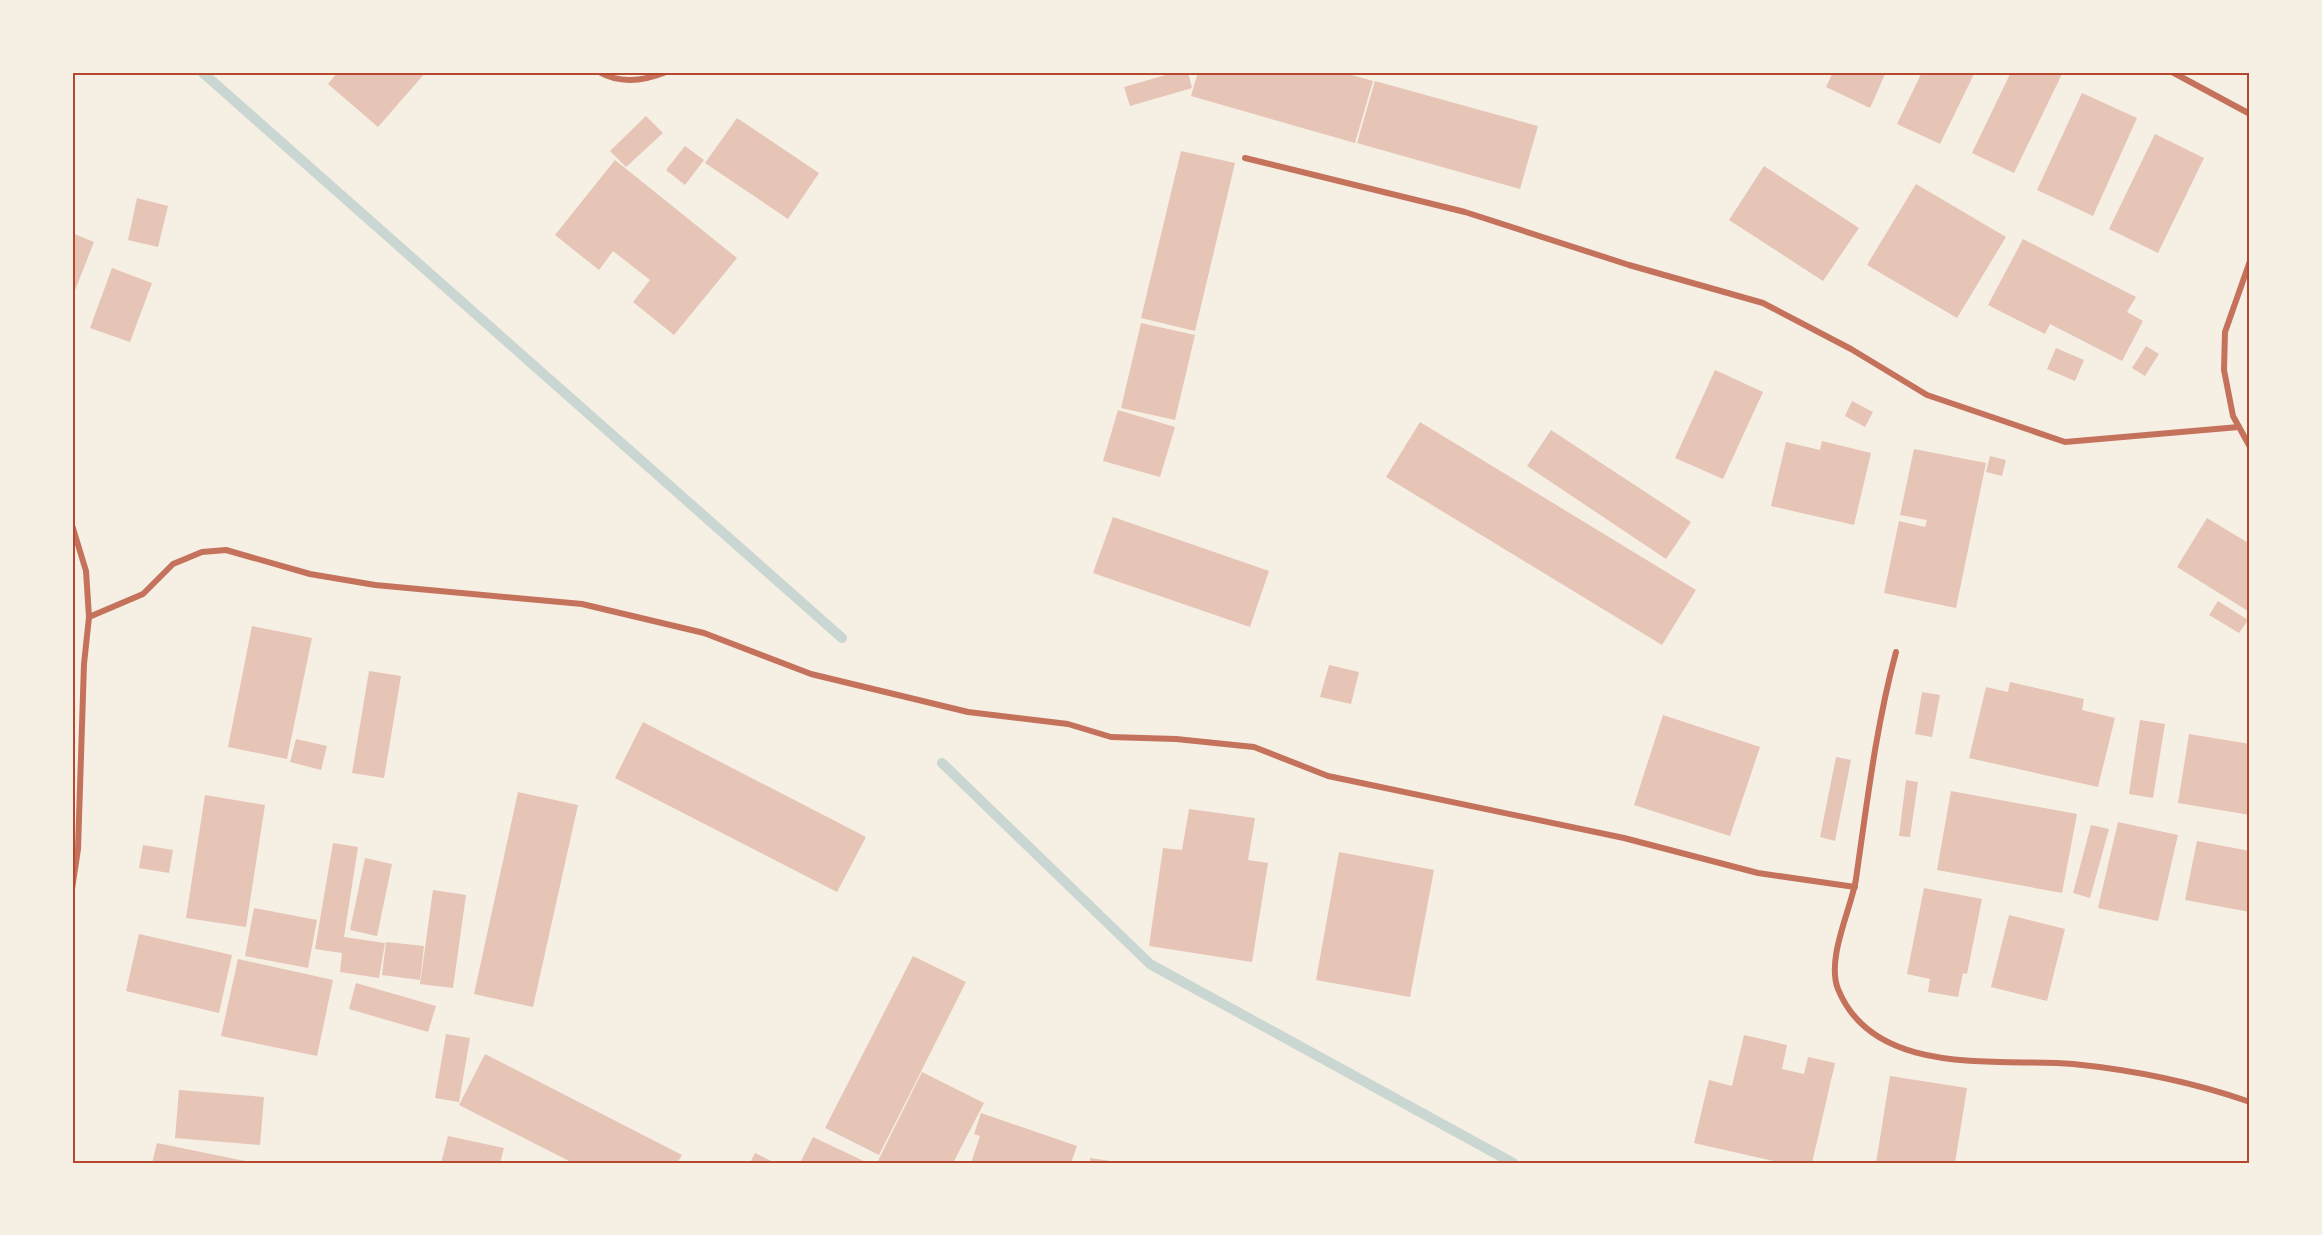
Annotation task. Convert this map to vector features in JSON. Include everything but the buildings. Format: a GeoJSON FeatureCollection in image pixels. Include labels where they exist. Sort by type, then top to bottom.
{"type":"FeatureCollection","features":[{"type":"Feature","properties":{"kind":"street"},"geometry":{"type":"LineString","coordinates":[[599,72],[615,79],[631,80],[651,78],[666,72]]}},
{"type":"Feature","properties":{"kind":"street"},"geometry":{"type":"LineString","coordinates":[[2172,72],[2250,114]]}},
{"type":"Feature","properties":{"kind":"street"},"geometry":{"type":"LineString","coordinates":[[1245,158],[1465,212],[1629,265],[1763,303],[1851,348],[1927,395],[2065,442],[2239,428]]}},
{"type":"Feature","properties":{"kind":"street"},"geometry":{"type":"LineString","coordinates":[[2250,261],[2224,332],[2224,370],[2234,416],[2250,447]]}},
{"type":"Feature","properties":{"kind":"street"},"geometry":{"type":"LineString","coordinates":[[72,889],[78,849],[84,664],[89,617],[86,571],[73,527]]}},
{"type":"Feature","properties":{"kind":"street"},"geometry":{"type":"LineString","coordinates":[[89,617],[143,594],[173,564],[202,552],[226,550],[310,574],[375,585],[582,604],[704,633],[811,674],[968,712],[1068,724],[1111,737],[1176,739],[1254,747],[1328,777],[1624,838],[1758,873],[1855,887]]}},
{"type":"Feature","properties":{"kind":"street"},"geometry":{"type":"LineString","coordinates":[[1896,652],[1883,698],[1855,887],[1842,928],[1836,964],[1838,988],[1858,1020],[1874,1036],[1899,1048],[1975,1063],[2073,1064],[2167,1078],[2250,1102]]}},
{"type":"Feature","properties":{"kind":"waterway"},"geometry":{"type":"LineString","coordinates":[[202,72],[842,638]]}},
{"type":"Feature","properties":{"kind":"waterway"},"geometry":{"type":"LineString","coordinates":[[942,763],[1150,964],[1513,1163]]}}]}
